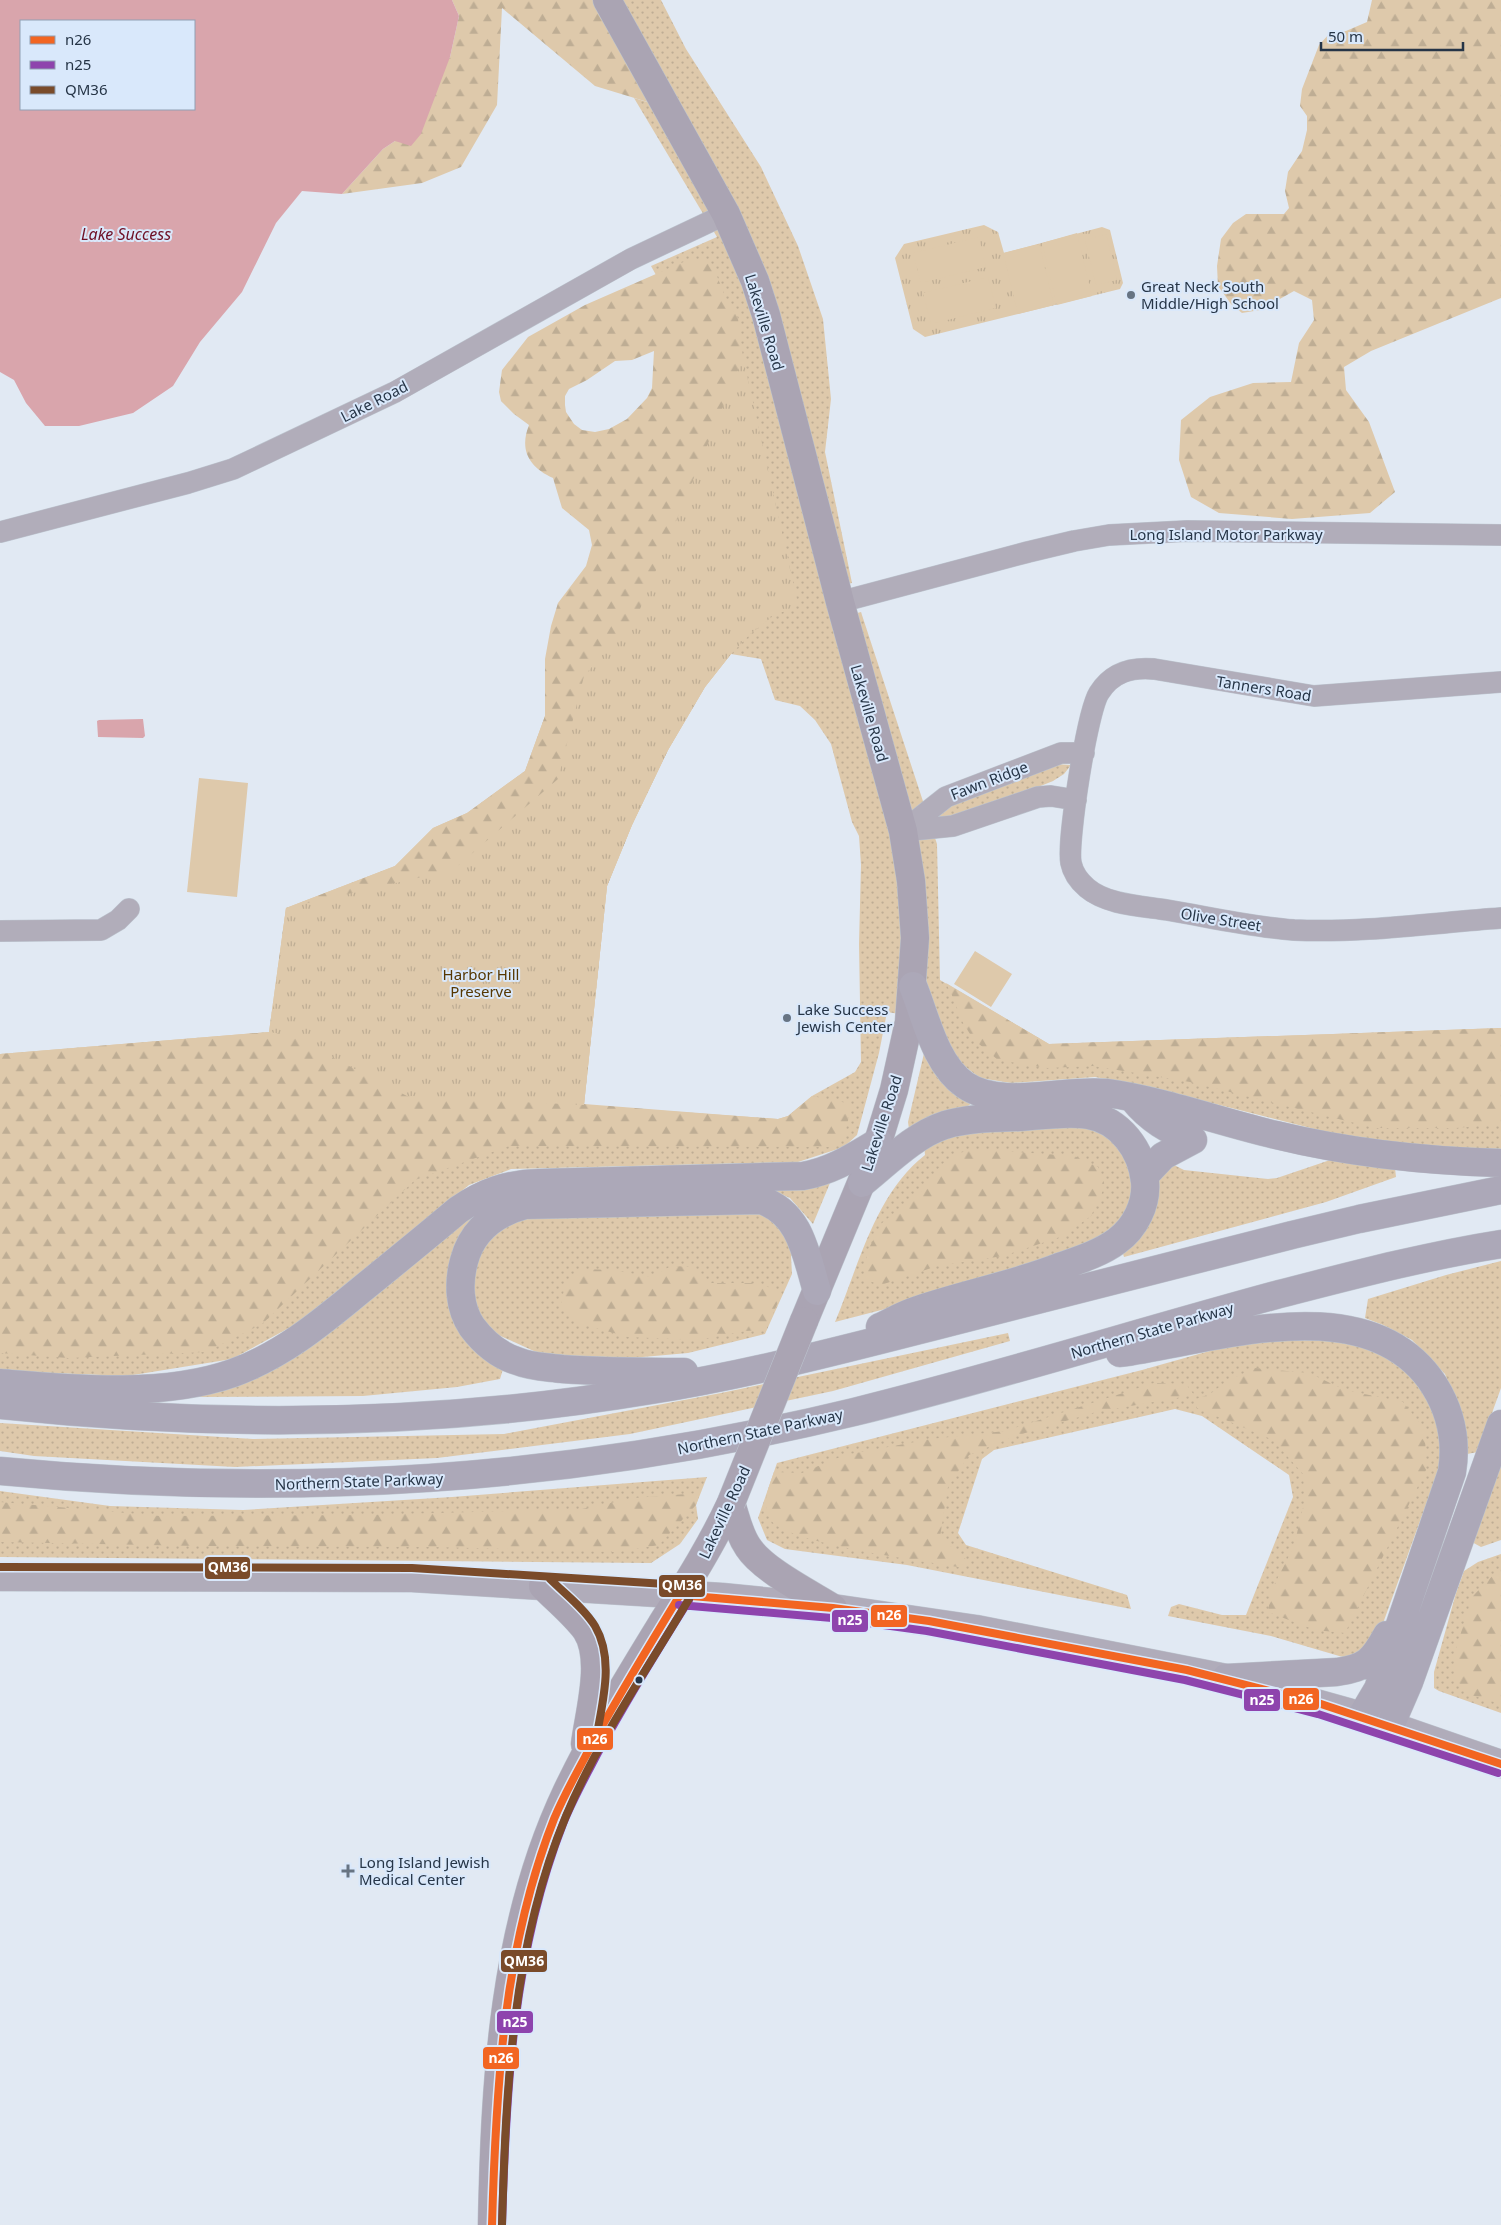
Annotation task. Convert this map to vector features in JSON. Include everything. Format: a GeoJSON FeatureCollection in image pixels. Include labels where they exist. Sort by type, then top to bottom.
{"type":"FeatureCollection","features":[{"type":"Feature","properties":{"kind":"highway"},"geometry":{"type":"LineString","coordinates":[[913,986],[944,1061],[956,1077],[972,1089],[997,1096],[1091,1092],[1133,1098],[1274,1135],[1336,1148],[1395,1157],[1501,1163]]}},
{"type":"Feature","properties":{"kind":"highway"},"geometry":{"type":"LineString","coordinates":[[1133,1098],[1155,1121],[1168,1130],[1193,1140],[1163,1156],[1144,1176]]}},
{"type":"Feature","properties":{"kind":"highway"},"geometry":{"type":"LineString","coordinates":[[821,1355],[916,1310],[1016,1282],[1066,1265],[1104,1249],[1125,1235],[1137,1218],[1144,1197],[1144,1176],[1132,1144],[1116,1127],[1098,1118],[1078,1114],[984,1119],[944,1126],[922,1136],[862,1183]]}},
{"type":"Feature","properties":{"kind":"highway"},"geometry":{"type":"LineString","coordinates":[[0,1383],[71,1388],[152,1388],[184,1384],[232,1373],[288,1347],[323,1322],[458,1210],[483,1194],[508,1185],[803,1176],[834,1168],[878,1142]]}},
{"type":"Feature","properties":{"kind":"highway"},"geometry":{"type":"LineString","coordinates":[[0,1405],[101,1414],[264,1420],[380,1419],[504,1410],[575,1402],[651,1391],[750,1372],[1321,1228],[1501,1190]]}},
{"type":"Feature","properties":{"kind":"highway"},"geometry":{"type":"LineString","coordinates":[[750,1372],[588,1371],[538,1366],[509,1358],[492,1349],[484,1342],[466,1316],[461,1298],[461,1276],[470,1245],[480,1230],[493,1219],[507,1211],[525,1205],[761,1200],[779,1208],[792,1221],[802,1241],[817,1291]]}},
{"type":"Feature","properties":{"kind":"highway","name":"Northern State Parkway"},"geometry":{"type":"LineString","coordinates":[[0,1471],[130,1482],[226,1485],[339,1484],[479,1475],[617,1458],[686,1447],[853,1412],[1324,1283],[1425,1259],[1501,1244]]}},
{"type":"Feature","properties":{"kind":"highway"},"geometry":{"type":"LineString","coordinates":[[1024,1366],[1159,1348],[1235,1334],[1296,1327],[1345,1329],[1371,1336],[1394,1347],[1422,1370],[1447,1410],[1454,1442],[1454,1461],[1449,1483],[1407,1598],[1378,1688],[1362,1716]]}},
{"type":"Feature","properties":{"kind":"highway"},"geometry":{"type":"LineString","coordinates":[[1390,1726],[1413,1673],[1501,1424]]}},
{"type":"Feature","properties":{"kind":"highway"},"geometry":{"type":"LineString","coordinates":[[1226,1678],[1336,1672],[1362,1666],[1378,1652],[1407,1598]]}},
{"type":"Feature","properties":{"kind":"main road","name":"Lakeville Road"},"geometry":{"type":"LineString","coordinates":[[492,2225],[498,2069],[510,1974],[523,1913],[550,1829],[583,1761],[616,1702],[710,1547],[731,1503],[878,1142],[902,1056],[913,986],[914,910],[903,831],[840,602],[766,315],[755,281],[726,214],[607,0]]}},
{"type":"Feature","properties":{"kind":"main road"},"geometry":{"type":"LineString","coordinates":[[731,1503],[741,1534],[754,1555],[771,1569],[833,1608]]}},
{"type":"Feature","properties":{"kind":"main road"},"geometry":{"type":"LineString","coordinates":[[0,1577],[412,1578],[680,1595],[833,1608],[976,1628],[1226,1678],[1362,1716],[1501,1764]]}},
{"type":"Feature","properties":{"kind":"main road"},"geometry":{"type":"LineString","coordinates":[[543,1586],[580,1622],[594,1648],[596,1664],[583,1761]]}},
{"type":"Feature","properties":{"kind":"street","name":"Lake Road"},"geometry":{"type":"LineString","coordinates":[[0,532],[232,470],[394,392],[631,260],[726,214]]}},
{"type":"Feature","properties":{"kind":"street","name":"Long Island Motor Parkway"},"geometry":{"type":"LineString","coordinates":[[840,602],[1046,548],[1109,536],[1187,531],[1501,535]]}},
{"type":"Feature","properties":{"kind":"street","name":"Tanners Road"},"geometry":{"type":"LineString","coordinates":[[1084,753],[1098,694],[1112,678],[1131,669],[1154,669],[1314,696],[1501,682]]}},
{"type":"Feature","properties":{"kind":"street","name":"Fawn Ridge"},"geometry":{"type":"LineString","coordinates":[[903,831],[946,797],[1061,753],[1084,753]]}},
{"type":"Feature","properties":{"kind":"street","name":"Olive Street"},"geometry":{"type":"LineString","coordinates":[[1084,753],[1070,840],[1072,865],[1076,875],[1089,890],[1112,900],[1292,930],[1367,929],[1501,918]]}},
{"type":"Feature","properties":{"kind":"street","name":"Fawn Ridge"},"geometry":{"type":"LineString","coordinates":[[903,831],[953,826],[1038,797],[1051,796],[1076,800]]}},
{"type":"Feature","properties":{"kind":"street"},"geometry":{"type":"LineString","coordinates":[[0,931],[100,930],[118,920],[129,909]]}},
{"type":"Feature","properties":{"kind":"green space"},"geometry":{"type":"Polygon","coordinates":[[[452,0],[606,0],[664,107],[595,86],[502,8],[497,105],[461,167],[422,183],[342,194],[383,149],[395,141],[450,57],[459,16],[452,0]]]}},
{"type":"Feature","properties":{"kind":"green space"},"geometry":{"type":"Polygon","coordinates":[[[609,0],[661,0],[686,49],[761,167],[798,246],[823,319],[831,399],[825,452],[852,583],[839,586],[846,616],[861,612],[937,844],[940,980],[1049,1044],[1501,1028],[1501,1151],[1426,1146],[1338,1135],[1144,1086],[1095,1077],[1011,1083],[980,1078],[955,1059],[938,1020],[887,1012],[879,1053],[857,1135],[844,1147],[798,1162],[511,1169],[469,1185],[300,1322],[232,1359],[127,1376],[0,1371],[0,1054],[269,1032],[286,908],[395,866],[433,828],[467,813],[525,771],[545,716],[652,546],[656,275],[651,266],[717,237],[634,98],[667,108],[609,0]],[[731,654],[705,687],[668,750],[632,825],[607,886],[584,1105],[778,1119],[788,1116],[812,1096],[855,1072],[861,1062],[859,944],[861,865],[859,836],[852,822],[831,744],[815,720],[800,706],[775,700],[761,659],[731,654]]]}},
{"type":"Feature","properties":{"kind":"green space"},"geometry":{"type":"Polygon","coordinates":[[[1372,0],[1501,0],[1501,298],[1371,351],[1344,367],[1346,390],[1369,422],[1395,492],[1370,513],[1292,519],[1219,513],[1191,497],[1179,460],[1181,420],[1210,397],[1253,383],[1291,382],[1299,343],[1314,320],[1312,300],[1294,291],[1260,310],[1242,313],[1231,304],[1218,286],[1217,266],[1221,239],[1233,223],[1246,214],[1284,214],[1289,208],[1285,191],[1288,172],[1302,151],[1307,130],[1307,116],[1300,106],[1302,89],[1319,45],[1330,33],[1346,31],[1367,22],[1372,0]]]}},
{"type":"Feature","properties":{"kind":"green space"},"geometry":{"type":"Polygon","coordinates":[[[984,225],[998,232],[1004,253],[1102,227],[1110,230],[1123,283],[1120,289],[925,337],[913,329],[895,258],[904,244],[984,225]]]}},
{"type":"Feature","properties":{"kind":"green space"},"geometry":{"type":"Polygon","coordinates":[[[1077,233],[1092,296],[1057,305],[1042,243],[1077,233]]]}},
{"type":"Feature","properties":{"kind":"green space"},"geometry":{"type":"Polygon","coordinates":[[[1106,234],[1117,280],[1096,285],[1085,240],[1106,234]]]}},
{"type":"Feature","properties":{"kind":"green space"},"geometry":{"type":"Polygon","coordinates":[[[979,237],[986,267],[921,283],[913,253],[979,237]]]}},
{"type":"Feature","properties":{"kind":"green space"},"geometry":{"type":"Polygon","coordinates":[[[1039,244],[1054,305],[1018,314],[1003,253],[1039,244]]]}},
{"type":"Feature","properties":{"kind":"green space"},"geometry":{"type":"Polygon","coordinates":[[[688,260],[706,261],[713,266],[726,299],[738,318],[743,358],[798,605],[773,616],[749,635],[705,687],[668,750],[632,825],[607,886],[584,1104],[778,1119],[788,1116],[812,1096],[852,1104],[845,1133],[831,1147],[509,1146],[415,1180],[262,1324],[206,1352],[68,1358],[0,1353],[0,1054],[269,1032],[286,908],[395,866],[433,828],[467,813],[525,771],[545,716],[545,659],[551,626],[558,603],[586,566],[592,545],[589,530],[562,508],[553,478],[538,469],[528,457],[525,442],[529,425],[501,401],[499,392],[502,370],[528,337],[585,305],[688,260]],[[654,351],[632,360],[615,361],[587,380],[569,389],[565,396],[566,412],[574,424],[582,430],[595,432],[609,429],[627,419],[647,398],[652,388],[654,351]]]}},
{"type":"Feature","properties":{"kind":"green space"},"geometry":{"type":"Polygon","coordinates":[[[988,277],[996,308],[931,324],[923,293],[988,277]]]}},
{"type":"Feature","properties":{"kind":"green space","name":"Harbor Hill Preserve"},"geometry":{"type":"Polygon","coordinates":[[[743,358],[798,605],[773,616],[749,635],[705,687],[668,750],[632,825],[607,886],[584,1105],[407,1096],[291,1036],[270,1032],[286,908],[453,870],[558,779],[584,676],[638,614],[743,358]]]}},
{"type":"Feature","properties":{"kind":"green space"},"geometry":{"type":"Polygon","coordinates":[[[1055,764],[1071,765],[1064,774],[1053,781],[971,814],[934,818],[940,809],[1055,764]]]}},
{"type":"Feature","properties":{"kind":"green space"},"geometry":{"type":"Polygon","coordinates":[[[199,778],[248,783],[237,897],[187,892],[199,778]]]}},
{"type":"Feature","properties":{"kind":"green space"},"geometry":{"type":"Polygon","coordinates":[[[975,951],[1012,974],[991,1007],[954,984],[975,951]]]}},
{"type":"Feature","properties":{"kind":"green space"},"geometry":{"type":"Polygon","coordinates":[[[946,983],[1049,1044],[1501,1028],[1501,1124],[1456,1128],[1375,1128],[1190,1082],[1093,1066],[1047,1068],[998,1060],[973,1039],[959,1016],[956,1004],[946,983]]]}},
{"type":"Feature","properties":{"kind":"green space"},"geometry":{"type":"Polygon","coordinates":[[[925,1049],[977,1098],[966,1108],[909,1129],[908,1122],[925,1049]]]}},
{"type":"Feature","properties":{"kind":"green space"},"geometry":{"type":"Polygon","coordinates":[[[1099,1125],[1130,1163],[1133,1189],[1128,1215],[1105,1237],[1001,1279],[835,1322],[870,1232],[881,1210],[893,1190],[908,1171],[925,1155],[924,1144],[964,1129],[1099,1125]]]}},
{"type":"Feature","properties":{"kind":"green space"},"geometry":{"type":"Polygon","coordinates":[[[975,1149],[1074,1156],[1098,1167],[1105,1186],[1091,1216],[1063,1236],[1003,1256],[937,1266],[881,1285],[866,1280],[864,1272],[868,1250],[882,1223],[923,1190],[941,1165],[955,1154],[975,1149]]]}},
{"type":"Feature","properties":{"kind":"green space"},"geometry":{"type":"Polygon","coordinates":[[[1336,1158],[1395,1168],[1396,1177],[1326,1202],[1124,1257],[1121,1247],[1156,1170],[1172,1164],[1184,1170],[1268,1179],[1277,1178],[1336,1158]]]}},
{"type":"Feature","properties":{"kind":"green space"},"geometry":{"type":"Polygon","coordinates":[[[830,1183],[813,1224],[790,1198],[769,1189],[830,1183]]]}},
{"type":"Feature","properties":{"kind":"green space"},"geometry":{"type":"Polygon","coordinates":[[[468,1210],[475,1217],[459,1241],[447,1273],[449,1302],[504,1366],[500,1379],[457,1387],[363,1396],[193,1397],[193,1392],[468,1210]]]}},
{"type":"Feature","properties":{"kind":"green space"},"geometry":{"type":"Polygon","coordinates":[[[772,1211],[797,1253],[791,1256],[792,1274],[765,1334],[688,1353],[609,1360],[536,1352],[485,1329],[471,1300],[471,1266],[489,1237],[527,1214],[772,1211]]]}},
{"type":"Feature","properties":{"kind":"green space"},"geometry":{"type":"Polygon","coordinates":[[[1501,1261],[1501,1388],[1478,1452],[1467,1454],[1460,1414],[1445,1374],[1412,1340],[1365,1318],[1368,1299],[1446,1275],[1501,1261]]]}},
{"type":"Feature","properties":{"kind":"green space"},"geometry":{"type":"Polygon","coordinates":[[[671,1266],[694,1267],[711,1283],[759,1283],[782,1293],[766,1330],[745,1331],[698,1340],[628,1337],[581,1324],[561,1304],[566,1281],[583,1269],[612,1270],[652,1277],[671,1266]]]}},
{"type":"Feature","properties":{"kind":"green space"},"geometry":{"type":"Polygon","coordinates":[[[1008,1333],[1010,1341],[833,1391],[630,1434],[437,1458],[235,1467],[34,1456],[0,1451],[0,1423],[253,1439],[504,1434],[721,1393],[1008,1333]]]}},
{"type":"Feature","properties":{"kind":"green space"},"geometry":{"type":"Polygon","coordinates":[[[1330,1340],[1374,1345],[1417,1375],[1441,1419],[1440,1466],[1378,1637],[1363,1656],[1346,1658],[1271,1636],[1168,1616],[1171,1607],[1179,1604],[1222,1615],[1246,1615],[1293,1497],[1289,1475],[1202,1416],[1175,1409],[994,1450],[982,1459],[958,1533],[966,1545],[1127,1595],[1131,1609],[907,1565],[785,1549],[767,1540],[758,1518],[777,1463],[1142,1370],[1245,1341],[1330,1340]]]}},
{"type":"Feature","properties":{"kind":"green space"},"geometry":{"type":"Polygon","coordinates":[[[1255,1368],[1309,1373],[1345,1390],[1403,1402],[1425,1430],[1426,1470],[1345,1633],[1315,1630],[1268,1612],[1271,1591],[1294,1546],[1305,1499],[1303,1474],[1273,1440],[1197,1408],[1196,1399],[1210,1394],[1227,1381],[1255,1368]]]}},
{"type":"Feature","properties":{"kind":"green space"},"geometry":{"type":"Polygon","coordinates":[[[1154,1383],[1186,1384],[1194,1395],[1096,1412],[1015,1436],[969,1455],[948,1487],[940,1537],[969,1562],[964,1568],[829,1544],[781,1528],[770,1519],[767,1513],[768,1489],[774,1472],[802,1473],[845,1455],[931,1439],[1005,1431],[1154,1383]]]}},
{"type":"Feature","properties":{"kind":"green space"},"geometry":{"type":"Polygon","coordinates":[[[1501,1449],[1501,1540],[1481,1547],[1470,1541],[1501,1449]]]}},
{"type":"Feature","properties":{"kind":"green space"},"geometry":{"type":"Polygon","coordinates":[[[707,1477],[696,1505],[698,1519],[680,1544],[651,1563],[0,1557],[0,1491],[110,1506],[243,1510],[452,1497],[707,1477]]]}},
{"type":"Feature","properties":{"kind":"green space"},"geometry":{"type":"Polygon","coordinates":[[[700,1493],[696,1505],[659,1545],[617,1552],[434,1547],[197,1546],[0,1542],[0,1502],[160,1516],[367,1515],[582,1509],[634,1498],[700,1493]]]}},
{"type":"Feature","properties":{"kind":"green space"},"geometry":{"type":"Polygon","coordinates":[[[1501,1554],[1501,1713],[1434,1688],[1434,1672],[1464,1571],[1478,1562],[1501,1554]]]}},
{"type":"Feature","properties":{"kind":"green space"},"geometry":{"type":"Polygon","coordinates":[[[1501,1567],[1501,1704],[1471,1695],[1455,1679],[1455,1652],[1472,1597],[1501,1567]]]}},
{"type":"Feature","properties":{"kind":"water","name":"Lake Success"},"geometry":{"type":"Polygon","coordinates":[[[0,0],[452,0],[459,16],[450,57],[421,134],[411,146],[395,141],[383,149],[342,194],[302,191],[276,223],[242,292],[200,342],[173,386],[133,413],[79,426],[45,426],[26,403],[14,380],[0,372],[0,0]]]}},
{"type":"Feature","properties":{"kind":"water"},"geometry":{"type":"Polygon","coordinates":[[[143,719],[145,736],[143,738],[98,737],[97,721],[99,720],[143,719]]]}},
{"type":"Feature","properties":{"kind":"transit line","name":"QM36"},"geometry":{"type":"LineString","coordinates":[[0,1567],[412,1568],[681,1585],[688,1589],[689,1599],[593,1760],[566,1816],[548,1865],[534,1915],[523,1966],[515,2018],[506,2121],[502,2225]]}},
{"type":"Feature","properties":{"kind":"transit line","name":"QM36"},"geometry":{"type":"LineString","coordinates":[[550,1579],[585,1613],[595,1626],[601,1639],[606,1667],[604,1697],[596,1740]]}},
{"type":"Feature","properties":{"kind":"transit line","name":"n26"},"geometry":{"type":"LineString","coordinates":[[680,1595],[833,1608],[929,1621],[1187,1670],[1321,1704],[1501,1764]]}},
{"type":"Feature","properties":{"kind":"transit line","name":"n26"},"geometry":{"type":"LineString","coordinates":[[492,2225],[496,2122],[505,2019],[523,1918],[537,1868],[562,1801],[612,1709],[680,1595]]}},
{"type":"Feature","properties":{"kind":"transit line","name":"n25"},"geometry":{"type":"LineString","coordinates":[[502,2225],[506,2123],[515,2022],[533,1922],[546,1872],[563,1824],[584,1779],[631,1695],[689,1600]]}},
{"type":"Feature","properties":{"kind":"transit line","name":"n25"},"geometry":{"type":"LineString","coordinates":[[679,1605],[832,1618],[927,1631],[1185,1680],[1318,1714],[1498,1773]]}},
{"type":"Feature","properties":{"kind":"place","name":"Great Neck South Middle/High School"},"geometry":{"type":"Point","coordinates":[1131,295]}},
{"type":"Feature","properties":{"kind":"place","name":"Lake Success Jewish Center"},"geometry":{"type":"Point","coordinates":[787,1018]}},
{"type":"Feature","properties":{"kind":"place","name":"Long Island Jewish Medical Center"},"geometry":{"type":"Point","coordinates":[348,1871]}}]}
